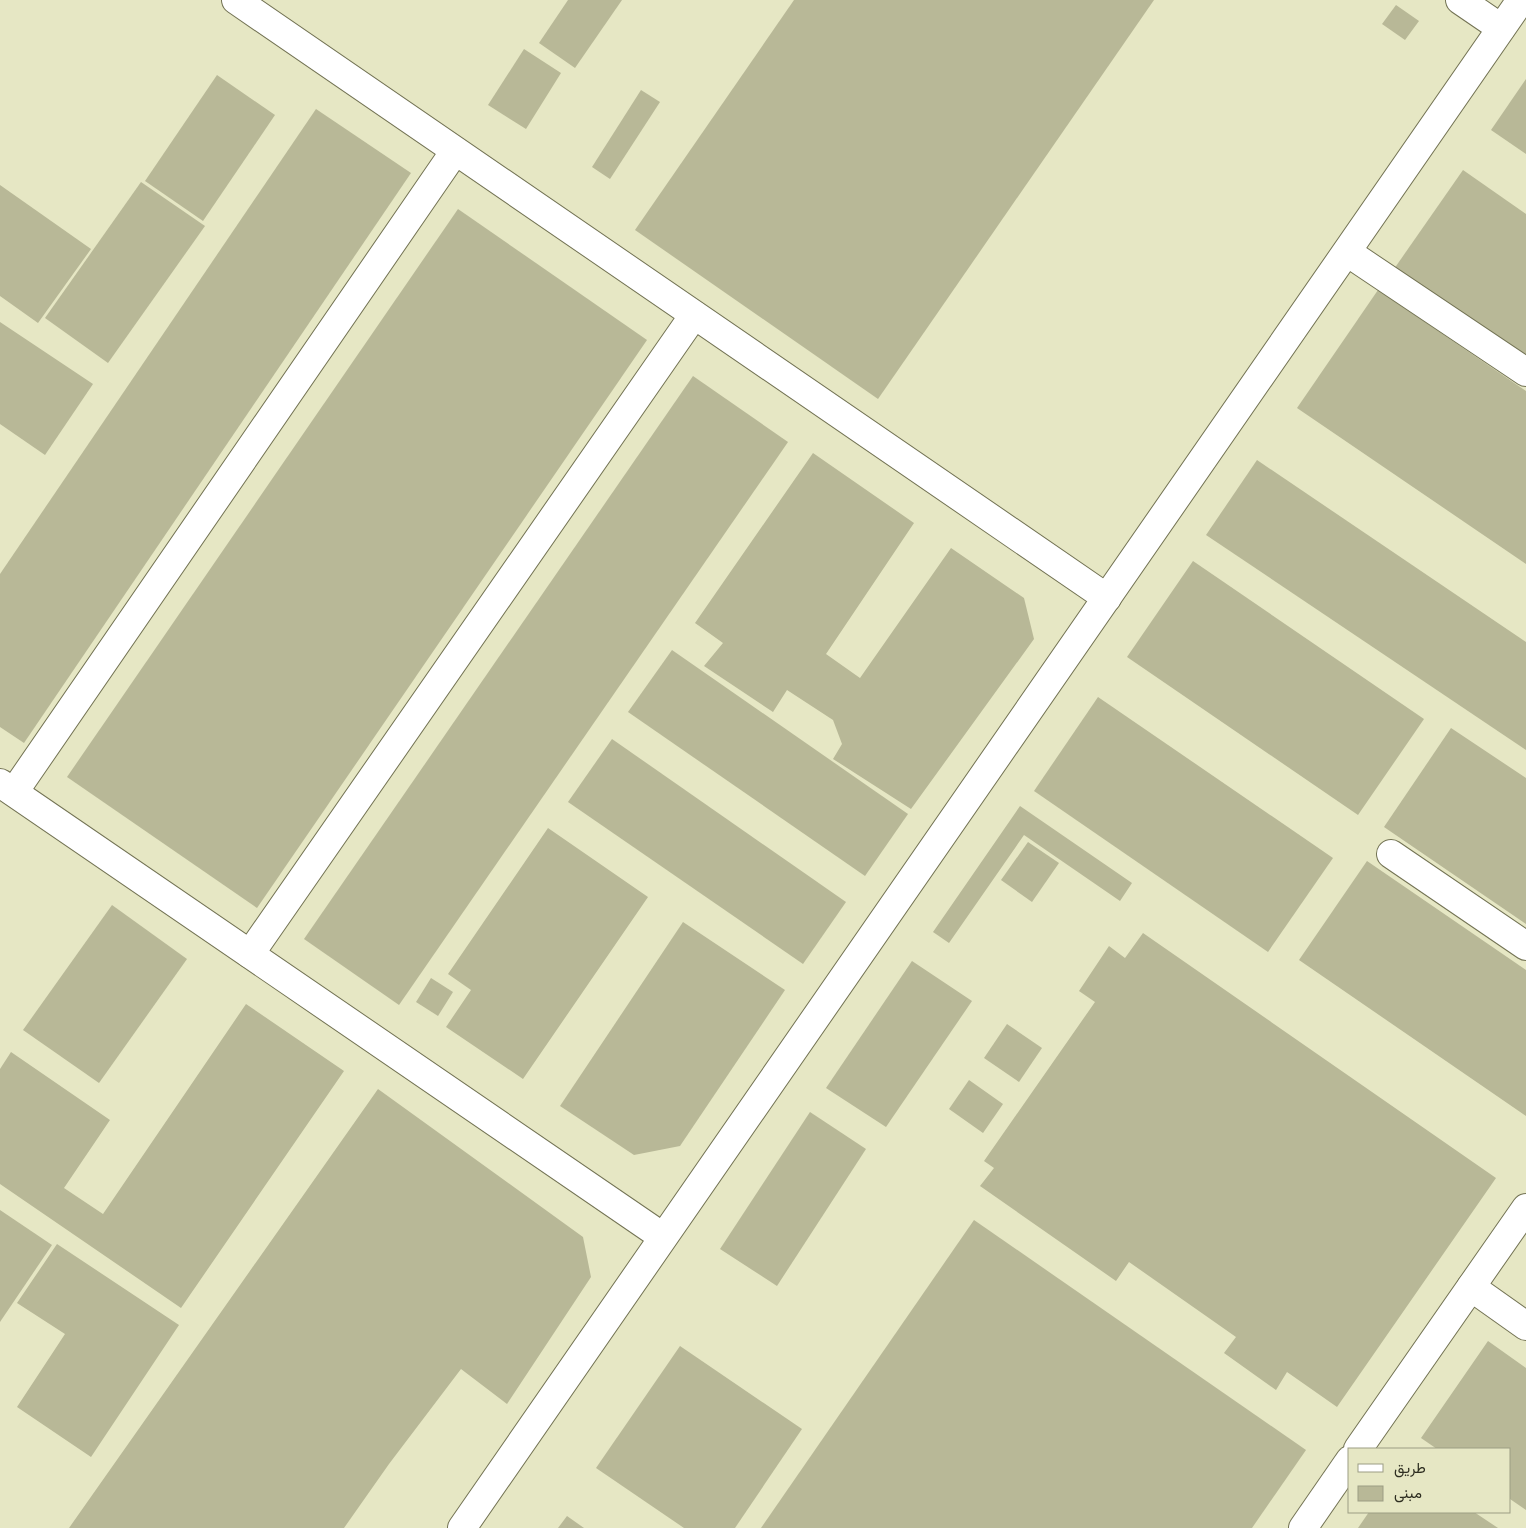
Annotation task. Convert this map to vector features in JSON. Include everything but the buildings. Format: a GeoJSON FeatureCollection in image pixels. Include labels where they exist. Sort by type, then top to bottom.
{"type":"FeatureCollection","features":[{"type":"Feature","properties":{"kind":"lane"},"geometry":{"type":"LineString","coordinates":[[236,0],[1106,598]]}},
{"type":"Feature","properties":{"kind":"lane"},"geometry":{"type":"LineString","coordinates":[[1460,0],[1501,28]]}},
{"type":"Feature","properties":{"kind":"lane"},"geometry":{"type":"LineString","coordinates":[[462,1528],[1521,0]]}},
{"type":"Feature","properties":{"kind":"lane"},"geometry":{"type":"LineString","coordinates":[[455,151],[7,787],[664,1238]]}},
{"type":"Feature","properties":{"kind":"lane"},"geometry":{"type":"LineString","coordinates":[[1347,252],[1526,372]]}},
{"type":"Feature","properties":{"kind":"lane"},"geometry":{"type":"LineString","coordinates":[[250,954],[694,315]]}},
{"type":"Feature","properties":{"kind":"lane"},"geometry":{"type":"LineString","coordinates":[[1391,854],[1526,946]]}},
{"type":"Feature","properties":{"kind":"lane"},"geometry":{"type":"LineString","coordinates":[[1359,1448],[1526,1208]]}},
{"type":"Feature","properties":{"kind":"lane"},"geometry":{"type":"LineString","coordinates":[[1471,1287],[1526,1326]]}},
{"type":"Feature","properties":{"kind":"lane"},"geometry":{"type":"LineString","coordinates":[[1302,1528],[1348,1463]]}}]}
